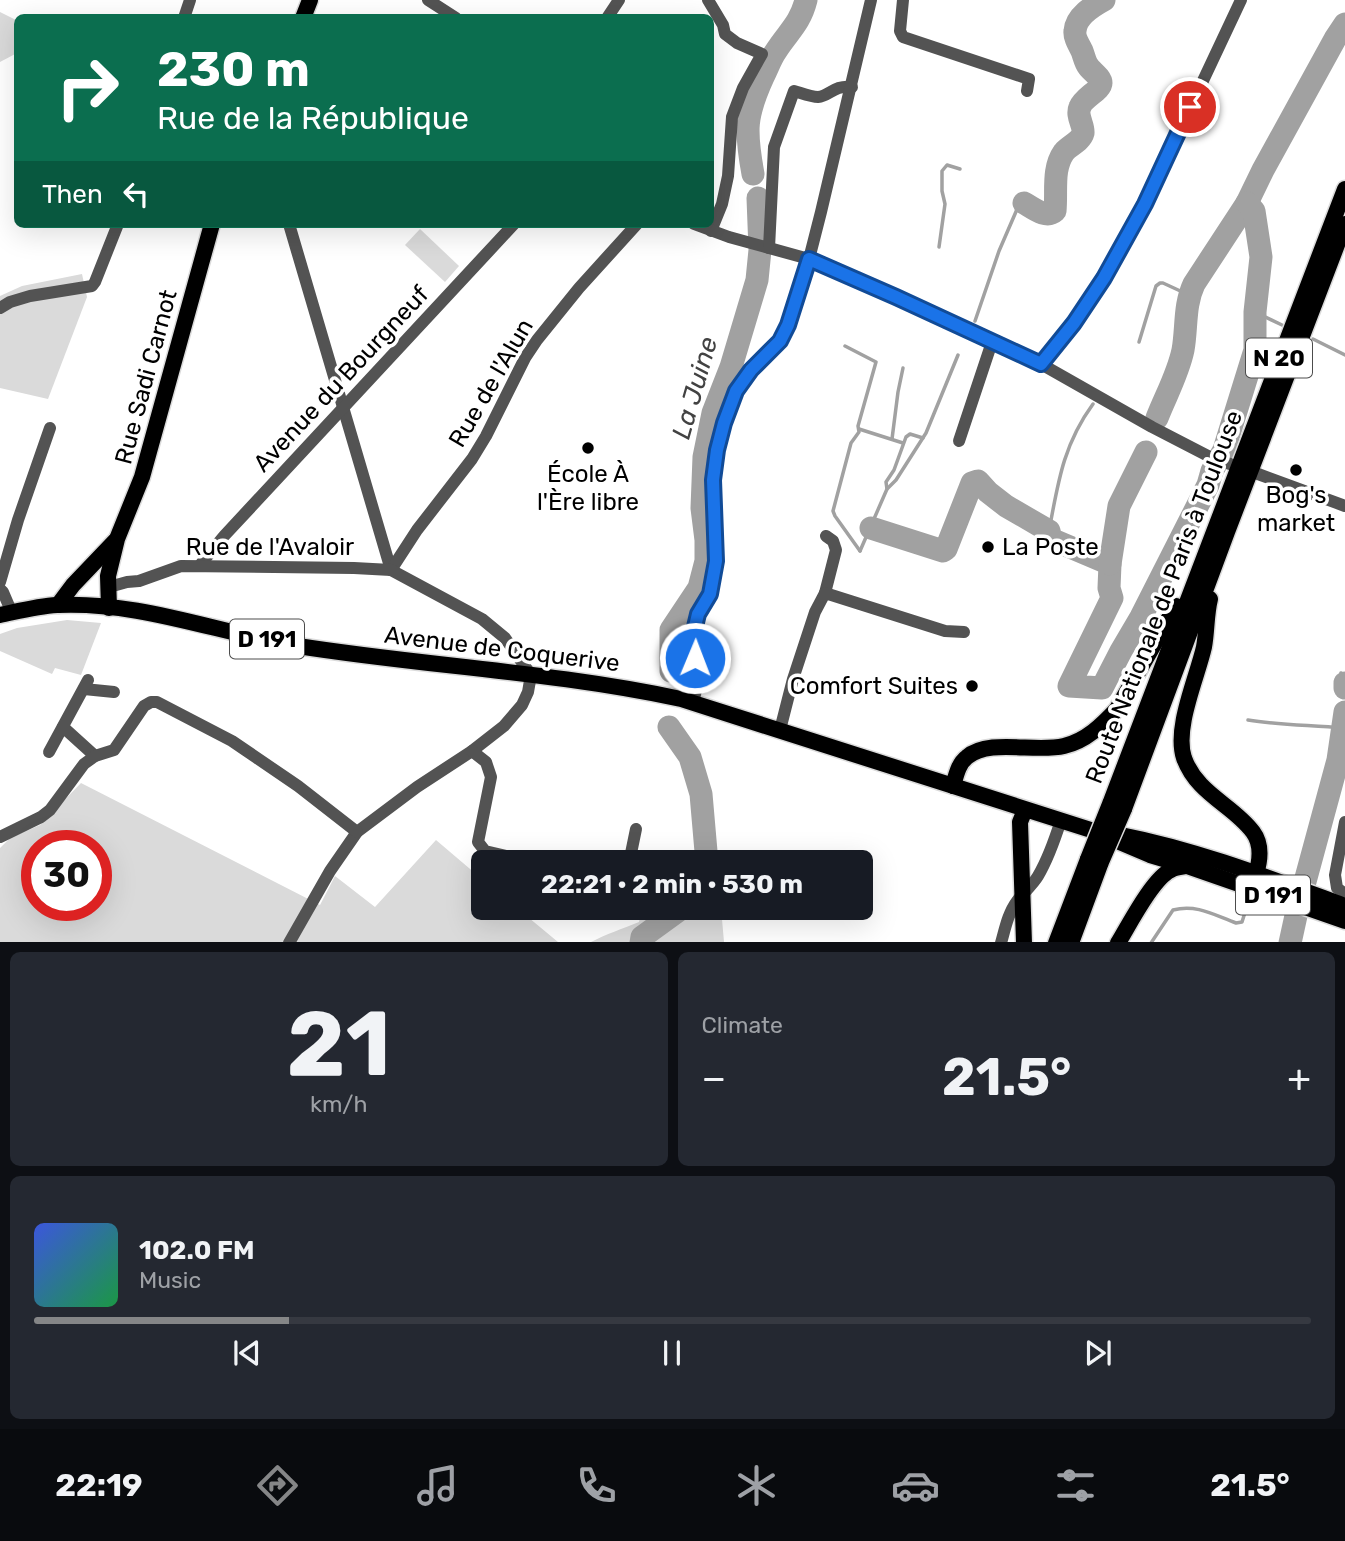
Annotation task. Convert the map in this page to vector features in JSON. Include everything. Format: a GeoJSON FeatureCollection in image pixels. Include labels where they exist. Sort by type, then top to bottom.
{"type":"FeatureCollection","features":[{"type":"Feature","properties":{"kind":"main road","name":"Route Nationale de Paris à Toulouse"},"geometry":{"type":"LineString","coordinates":[[1056,942],[1095,861],[1117,806],[1345,189]]}},
{"type":"Feature","properties":{"kind":"main road","name":"Route Nationale de Paris à Toulouse"},"geometry":{"type":"LineString","coordinates":[[1221,530],[1345,224]]}},
{"type":"Feature","properties":{"kind":"main road","name":"Rue Sadi Carnot"},"geometry":{"type":"LineString","coordinates":[[109,608],[108,576],[117,539],[142,477],[211,228]]}},
{"type":"Feature","properties":{"kind":"main road"},"geometry":{"type":"LineString","coordinates":[[953,786],[958,769],[966,757],[976,751],[987,747],[1048,749],[1065,746],[1079,741],[1104,723],[1118,709],[1221,530]]}},
{"type":"Feature","properties":{"kind":"main road"},"geometry":{"type":"LineString","coordinates":[[1119,942],[1136,912],[1160,878],[1169,870],[1217,869],[1248,879],[1256,874],[1258,866],[1259,847],[1254,833],[1206,791],[1190,770],[1181,744],[1182,729],[1204,645],[1206,612],[1221,530]]}},
{"type":"Feature","properties":{"kind":"main road","name":"Rue Sadi Carnot"},"geometry":{"type":"LineString","coordinates":[[58,605],[73,585],[117,539]]}},
{"type":"Feature","properties":{"kind":"main road"},"geometry":{"type":"LineString","coordinates":[[86,605],[86,587],[93,565]]}},
{"type":"Feature","properties":{"kind":"main road","name":"Avenue de Coquerive"},"geometry":{"type":"LineString","coordinates":[[58,605],[86,605],[145,612],[295,646],[531,674],[642,691],[693,702],[1091,830]]}},
{"type":"Feature","properties":{"kind":"main road","name":"D 191"},"geometry":{"type":"LineString","coordinates":[[6,614],[26,608],[58,605]]}},
{"type":"Feature","properties":{"kind":"main road"},"geometry":{"type":"LineString","coordinates":[[1024,942],[1020,822],[1025,810]]}},
{"type":"Feature","properties":{"kind":"main road","name":"D 191"},"geometry":{"type":"LineString","coordinates":[[1091,830],[1141,839],[1256,874],[1345,906]]}},
{"type":"Feature","properties":{"kind":"main road","name":"D 191"},"geometry":{"type":"LineString","coordinates":[[1091,830],[1150,855],[1345,921]]}},
{"type":"Feature","properties":{"kind":"main road"},"geometry":{"type":"LineString","coordinates":[[1136,912],[1150,876],[1151,865],[1150,855],[1141,839]]}},
{"type":"Feature","properties":{"kind":"main road","name":"Route Nationale de Paris à Toulouse"},"geometry":{"type":"LineString","coordinates":[[1071,942],[1095,861]]}},
{"type":"Feature","properties":{"kind":"street"},"geometry":{"type":"LineString","coordinates":[[428,0],[450,14]]}},
{"type":"Feature","properties":{"kind":"street"},"geometry":{"type":"LineString","coordinates":[[708,0],[725,33],[737,43],[762,54],[743,88],[732,117],[728,176],[722,204],[714,224]]}},
{"type":"Feature","properties":{"kind":"street"},"geometry":{"type":"LineString","coordinates":[[693,702],[698,683],[693,635],[698,614],[710,594],[716,561],[713,480],[717,450],[736,391],[751,370],[780,341],[788,325],[809,259],[872,0]]}},
{"type":"Feature","properties":{"kind":"street"},"geometry":{"type":"LineString","coordinates":[[903,0],[900,31],[903,37],[1029,79],[1027,91]]}},
{"type":"Feature","properties":{"kind":"street"},"geometry":{"type":"LineString","coordinates":[[1041,364],[1074,323],[1104,278],[1139,215],[1241,0]]}},
{"type":"Feature","properties":{"kind":"street"},"geometry":{"type":"LineString","coordinates":[[769,248],[774,147],[794,91],[818,97],[835,88],[852,88]]}},
{"type":"Feature","properties":{"kind":"street"},"geometry":{"type":"LineString","coordinates":[[0,308],[30,296],[92,286],[116,228]]}},
{"type":"Feature","properties":{"kind":"street"},"geometry":{"type":"LineString","coordinates":[[290,228],[391,570],[482,619],[505,638],[531,674],[528,692],[522,705],[504,726],[357,832],[330,871],[290,942]]}},
{"type":"Feature","properties":{"kind":"street","name":"Avenue du Bourgneuf"},"geometry":{"type":"LineString","coordinates":[[200,565],[510,228]]}},
{"type":"Feature","properties":{"kind":"street","name":"Rue de l'Alun"},"geometry":{"type":"LineString","coordinates":[[391,570],[417,530],[472,459],[537,340],[633,228]]}},
{"type":"Feature","properties":{"kind":"street"},"geometry":{"type":"LineString","coordinates":[[704,228],[809,259],[1041,364],[1212,458],[1228,463]]}},
{"type":"Feature","properties":{"kind":"street"},"geometry":{"type":"LineString","coordinates":[[959,440],[992,342]]}},
{"type":"Feature","properties":{"kind":"street"},"geometry":{"type":"LineString","coordinates":[[0,582],[50,428]]}},
{"type":"Feature","properties":{"kind":"street"},"geometry":{"type":"LineString","coordinates":[[1258,474],[1345,506]]}},
{"type":"Feature","properties":{"kind":"street"},"geometry":{"type":"LineString","coordinates":[[780,730],[793,679],[815,612],[825,593],[836,550],[833,541],[827,536]]}},
{"type":"Feature","properties":{"kind":"street","name":"Rue de l'Avaloir"},"geometry":{"type":"LineString","coordinates":[[109,587],[139,581],[181,566],[391,570]]}},
{"type":"Feature","properties":{"kind":"street"},"geometry":{"type":"LineString","coordinates":[[0,589],[5,597],[6,614]]}},
{"type":"Feature","properties":{"kind":"street"},"geometry":{"type":"LineString","coordinates":[[825,593],[944,631],[964,632]]}},
{"type":"Feature","properties":{"kind":"street"},"geometry":{"type":"LineString","coordinates":[[49,752],[86,685],[114,692]]}},
{"type":"Feature","properties":{"kind":"street"},"geometry":{"type":"LineString","coordinates":[[0,837],[50,810],[84,764],[114,750],[144,706],[151,702],[157,702],[232,741],[298,786],[357,832]]}},
{"type":"Feature","properties":{"kind":"street"},"geometry":{"type":"LineString","coordinates":[[63,727],[95,757]]}},
{"type":"Feature","properties":{"kind":"street"},"geometry":{"type":"LineString","coordinates":[[472,751],[486,762],[491,777],[478,842],[484,850]]}},
{"type":"Feature","properties":{"kind":"street"},"geometry":{"type":"LineString","coordinates":[[1001,942],[1018,900],[1037,879],[1044,865],[1061,820]]}},
{"type":"Feature","properties":{"kind":"street"},"geometry":{"type":"LineString","coordinates":[[1345,822],[1335,874],[1337,888],[1345,894]]}},
{"type":"Feature","properties":{"kind":"street"},"geometry":{"type":"LineString","coordinates":[[632,850],[636,829]]}},
{"type":"Feature","properties":{"kind":"shaded area"},"geometry":{"type":"Polygon","coordinates":[[[0,12],[14,19],[14,55],[0,62],[0,12]]]}},
{"type":"Feature","properties":{"kind":"shaded area"},"geometry":{"type":"Polygon","coordinates":[[[420,229],[459,266],[445,282],[405,245],[420,229]]]}},
{"type":"Feature","properties":{"kind":"shaded area"},"geometry":{"type":"Polygon","coordinates":[[[82,274],[87,297],[48,399],[0,388],[0,296],[22,286],[82,274]]]}},
{"type":"Feature","properties":{"kind":"shaded area"},"geometry":{"type":"Polygon","coordinates":[[[67,620],[101,623],[81,675],[55,668],[52,674],[0,651],[0,634],[17,628],[67,620]]]}},
{"type":"Feature","properties":{"kind":"shaded area"},"geometry":{"type":"Polygon","coordinates":[[[81,783],[320,905],[335,876],[375,907],[436,840],[471,870],[471,920],[531,920],[558,942],[0,942],[0,848],[10,838],[21,833],[21,921],[112,921],[112,830],[28,830],[40,825],[81,783]]]}},
{"type":"Feature","properties":{"kind":"shaded area"},"geometry":{"type":"Polygon","coordinates":[[[722,920],[724,942],[591,942],[639,922],[722,920]]]}},
{"type":"Feature","properties":{"kind":"waterway","name":"La Juine"},"geometry":{"type":"LineString","coordinates":[[753,174],[748,134],[753,102],[773,57],[797,22],[806,0]]}},
{"type":"Feature","properties":{"kind":"waterway"},"geometry":{"type":"LineString","coordinates":[[1024,203],[1044,213],[1055,211],[1056,173],[1060,159],[1082,136],[1080,107],[1101,83],[1086,63],[1075,36],[1076,26],[1086,12],[1104,0]]}},
{"type":"Feature","properties":{"kind":"waterway"},"geometry":{"type":"LineString","coordinates":[[1157,418],[1181,359],[1186,317],[1194,284],[1247,203],[1345,24]]}},
{"type":"Feature","properties":{"kind":"waterway"},"geometry":{"type":"LineString","coordinates":[[939,247],[945,204],[942,171],[947,165],[960,169]]}},
{"type":"Feature","properties":{"kind":"waterway","name":"La Juine"},"geometry":{"type":"LineString","coordinates":[[671,671],[671,630],[699,588],[706,561],[702,508],[704,457],[713,413],[731,367],[757,280],[760,250],[758,198]]}},
{"type":"Feature","properties":{"kind":"waterway"},"geometry":{"type":"LineString","coordinates":[[975,321],[999,251],[1018,207],[1024,203]]}},
{"type":"Feature","properties":{"kind":"waterway"},"geometry":{"type":"LineString","coordinates":[[871,528],[943,551],[972,483],[978,481],[1006,506],[1049,531],[1051,539],[1110,564],[1109,588],[1112,598],[1069,686],[1102,688],[1141,617],[1224,450],[1255,350],[1255,312],[1261,257],[1254,211],[1247,203]]}},
{"type":"Feature","properties":{"kind":"waterway"},"geometry":{"type":"LineString","coordinates":[[1139,342],[1156,286],[1163,283],[1189,295]]}},
{"type":"Feature","properties":{"kind":"waterway"},"geometry":{"type":"LineString","coordinates":[[1255,312],[1282,325]]}},
{"type":"Feature","properties":{"kind":"waterway"},"geometry":{"type":"LineString","coordinates":[[1313,339],[1345,355]]}},
{"type":"Feature","properties":{"kind":"waterway"},"geometry":{"type":"LineString","coordinates":[[845,346],[876,362],[858,426],[859,432],[851,443],[833,511],[860,551]]}},
{"type":"Feature","properties":{"kind":"waterway"},"geometry":{"type":"LineString","coordinates":[[860,551],[887,489],[896,480],[926,433],[958,355]]}},
{"type":"Feature","properties":{"kind":"waterway"},"geometry":{"type":"LineString","coordinates":[[892,439],[903,368]]}},
{"type":"Feature","properties":{"kind":"waterway"},"geometry":{"type":"LineString","coordinates":[[1049,531],[1068,450],[1093,404]]}},
{"type":"Feature","properties":{"kind":"waterway"},"geometry":{"type":"LineString","coordinates":[[859,429],[903,443]]}},
{"type":"Feature","properties":{"kind":"waterway"},"geometry":{"type":"LineString","coordinates":[[887,489],[886,482],[894,470],[906,437],[910,434],[923,438]]}},
{"type":"Feature","properties":{"kind":"waterway"},"geometry":{"type":"LineString","coordinates":[[1110,564],[1119,506],[1146,452]]}},
{"type":"Feature","properties":{"kind":"waterway"},"geometry":{"type":"LineString","coordinates":[[1341,673],[1345,687]]}},
{"type":"Feature","properties":{"kind":"waterway"},"geometry":{"type":"LineString","coordinates":[[1345,683],[1345,688]]}},
{"type":"Feature","properties":{"kind":"waterway"},"geometry":{"type":"LineString","coordinates":[[1303,889],[1338,760],[1345,712]]}},
{"type":"Feature","properties":{"kind":"waterway"},"geometry":{"type":"LineString","coordinates":[[1248,720],[1343,728]]}},
{"type":"Feature","properties":{"kind":"waterway","name":"La Juine"},"geometry":{"type":"LineString","coordinates":[[669,727],[690,757],[701,794],[706,850]]}},
{"type":"Feature","properties":{"kind":"waterway"},"geometry":{"type":"LineString","coordinates":[[1152,942],[1173,910],[1198,909],[1236,923],[1242,922],[1251,901],[1296,915]]}},
{"type":"Feature","properties":{"kind":"waterway"},"geometry":{"type":"LineString","coordinates":[[1290,942],[1297,911]]}},
{"type":"Feature","properties":{"kind":"waterway","name":"La Juine"},"geometry":{"type":"LineString","coordinates":[[641,942],[642,937],[665,920]]}},
{"type":"Feature","properties":{"kind":"place","name":"École À l'Ère libre"},"geometry":{"type":"Point","coordinates":[588,448]}},
{"type":"Feature","properties":{"kind":"place","name":"Bog's market"},"geometry":{"type":"Point","coordinates":[1296,470]}},
{"type":"Feature","properties":{"kind":"place","name":"La Poste"},"geometry":{"type":"Point","coordinates":[988,547]}},
{"type":"Feature","properties":{"kind":"place","name":"Comfort Suites"},"geometry":{"type":"Point","coordinates":[972,686]}},
{"type":"Feature","properties":{"kind":"route"},"geometry":{"type":"LineString","coordinates":[[695,658],[693,635],[698,614],[710,594],[714,580],[716,561],[713,480],[724,423],[736,391],[751,370],[780,341],[788,325],[809,259],[1041,364],[1074,323],[1104,278],[1145,204],[1190,107]]}}]}
